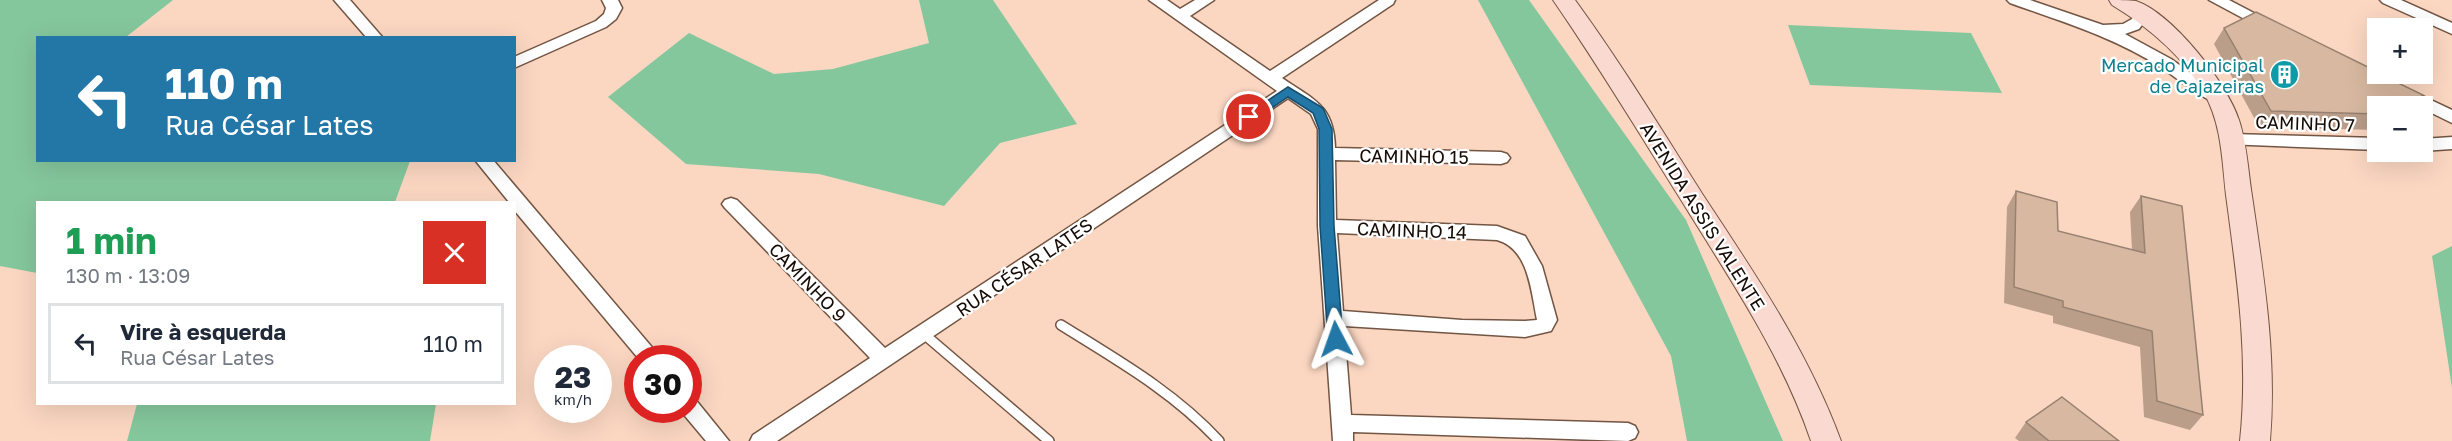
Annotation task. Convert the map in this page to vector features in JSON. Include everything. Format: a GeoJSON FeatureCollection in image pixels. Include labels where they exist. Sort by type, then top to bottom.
{"type":"FeatureCollection","features":[{"type":"Feature","properties":{"kind":"main road","name":"AVENIDA ASSIS VALENTE"},"geometry":{"type":"LineString","coordinates":[[1564,0],[1610,68],[1757,301],[1800,375],[1826,441]]}},
{"type":"Feature","properties":{"kind":"main road"},"geometry":{"type":"LineString","coordinates":[[2120,0],[2143,13],[2187,56],[2219,99],[2225,112],[2257,315],[2260,368],[2255,441]]}},
{"type":"Feature","properties":{"kind":"street"},"geometry":{"type":"LineString","coordinates":[[342,0],[374,36]]}},
{"type":"Feature","properties":{"kind":"street"},"geometry":{"type":"LineString","coordinates":[[516,62],[601,24],[611,16],[614,8],[610,0]]}},
{"type":"Feature","properties":{"kind":"street"},"geometry":{"type":"LineString","coordinates":[[1157,0],[1318,111],[1326,129],[1327,226],[1343,432],[1628,432]]}},
{"type":"Feature","properties":{"kind":"street"},"geometry":{"type":"LineString","coordinates":[[1181,15],[1206,0]]}},
{"type":"Feature","properties":{"kind":"street"},"geometry":{"type":"LineString","coordinates":[[2014,0],[2099,28],[2165,63],[2219,99]]}},
{"type":"Feature","properties":{"kind":"street"},"geometry":{"type":"LineString","coordinates":[[2217,0],[2281,32]]}},
{"type":"Feature","properties":{"kind":"street"},"geometry":{"type":"LineString","coordinates":[[2388,0],[2452,29]]}},
{"type":"Feature","properties":{"kind":"street"},"geometry":{"type":"LineString","coordinates":[[1269,79],[1388,1]]}},
{"type":"Feature","properties":{"kind":"street"},"geometry":{"type":"LineString","coordinates":[[2099,28],[2117,30],[2129,27],[2138,23],[2143,13]]}},
{"type":"Feature","properties":{"kind":"street"},"geometry":{"type":"LineString","coordinates":[[2388,85],[2452,117]]}},
{"type":"Feature","properties":{"kind":"street","name":"RUA CÉSAR LATES"},"geometry":{"type":"LineString","coordinates":[[760,441],[1288,91]]}},
{"type":"Feature","properties":{"kind":"street","name":"CAMINHO 7"},"geometry":{"type":"LineString","coordinates":[[2231,140],[2367,144]]}},
{"type":"Feature","properties":{"kind":"street"},"geometry":{"type":"LineString","coordinates":[[2433,144],[2452,143]]}},
{"type":"Feature","properties":{"kind":"street","name":"CAMINHO 15"},"geometry":{"type":"LineString","coordinates":[[1326,154],[1501,158]]}},
{"type":"Feature","properties":{"kind":"street"},"geometry":{"type":"LineString","coordinates":[[485,162],[638,345]]}},
{"type":"Feature","properties":{"kind":"street","name":"CAMINHO 9"},"geometry":{"type":"LineString","coordinates":[[731,204],[884,360]]}},
{"type":"Feature","properties":{"kind":"street","name":"CAMINHO 14"},"geometry":{"type":"LineString","coordinates":[[1327,226],[1497,233],[1508,236],[1524,247],[1534,272],[1546,320],[1544,326],[1536,328],[1462,327],[1334,318]]}},
{"type":"Feature","properties":{"kind":"street"},"geometry":{"type":"LineString","coordinates":[[699,423],[708,438]]}},
{"type":"Feature","properties":{"kind":"lane"},"geometry":{"type":"LineString","coordinates":[[1061,325],[1191,412],[1219,441]]}},
{"type":"Feature","properties":{"kind":"lane"},"geometry":{"type":"LineString","coordinates":[[924,334],[1048,441]]}},
{"type":"Feature","properties":{"kind":"green space"},"geometry":{"type":"Polygon","coordinates":[[[0,0],[173,0],[127,36],[36,36],[36,162],[410,162],[395,201],[36,201],[36,273],[0,266],[0,0]]]}},
{"type":"Feature","properties":{"kind":"green space"},"geometry":{"type":"Polygon","coordinates":[[[919,0],[993,0],[1077,124],[1000,143],[944,206],[819,174],[686,164],[608,97],[689,33],[774,74],[833,69],[929,43],[919,0]]]}},
{"type":"Feature","properties":{"kind":"green space"},"geometry":{"type":"Polygon","coordinates":[[[1478,0],[1529,0],[1686,220],[1783,441],[1687,441],[1671,356],[1478,0]]]}},
{"type":"Feature","properties":{"kind":"green space"},"geometry":{"type":"Polygon","coordinates":[[[1788,25],[1971,33],[2002,93],[1810,85],[1788,25]]]}},
{"type":"Feature","properties":{"kind":"green space"},"geometry":{"type":"Polygon","coordinates":[[[2452,246],[2452,388],[2432,256],[2452,246]]]}},
{"type":"Feature","properties":{"kind":"green space"},"geometry":{"type":"Polygon","coordinates":[[[137,405],[436,405],[430,441],[127,441],[137,405]]]}},
{"type":"Feature","properties":{"kind":"building","name":"Mercado Municipal de Cajazeiras"},"geometry":{"type":"Polygon","coordinates":[[[2256,12],[2367,67],[2367,84],[2400,84],[2423,95],[2367,96],[2367,114],[2271,111],[2224,28],[2256,12]]]}},
{"type":"Feature","properties":{"kind":"building"},"geometry":{"type":"Polygon","coordinates":[[[2016,191],[2057,202],[2058,231],[2145,253],[2141,196],[2182,206],[2203,415],[2157,401],[2152,331],[2063,307],[2063,301],[2014,287],[2016,191]]]}},
{"type":"Feature","properties":{"kind":"building"},"geometry":{"type":"Polygon","coordinates":[[[2062,397],[2119,441],[2049,441],[2026,422],[2062,397]]]}},
{"type":"Feature","properties":{"kind":"place","name":"Mercado Municipal de Cajazeiras"},"geometry":{"type":"Point","coordinates":[2285,75]}},
{"type":"Feature","properties":{"kind":"route"},"geometry":{"type":"LineString","coordinates":[[1249,117],[1288,91],[1305,100],[1318,111],[1326,129],[1327,226],[1336,339]]}}]}
